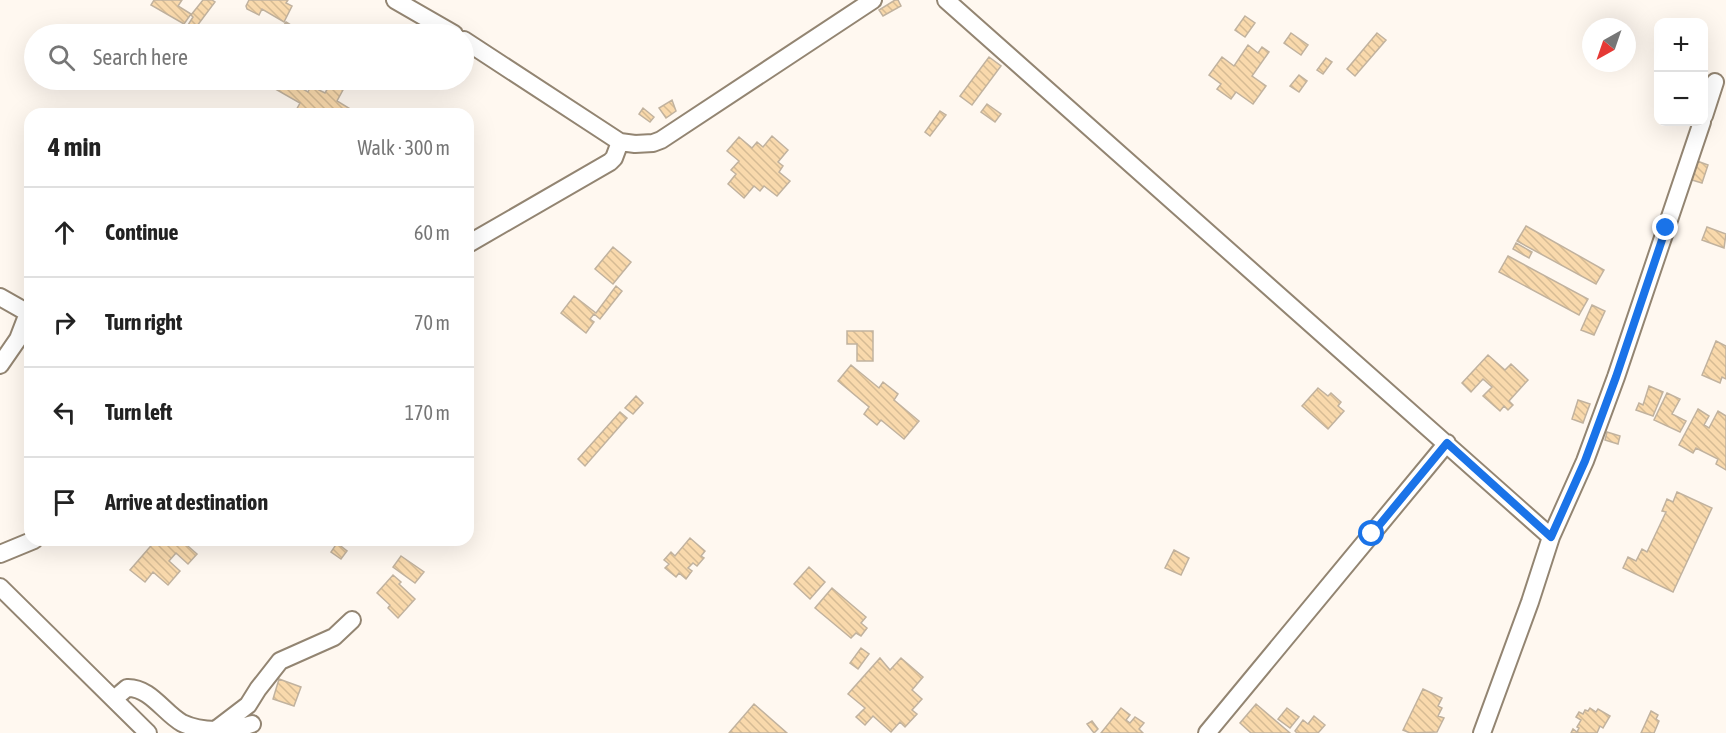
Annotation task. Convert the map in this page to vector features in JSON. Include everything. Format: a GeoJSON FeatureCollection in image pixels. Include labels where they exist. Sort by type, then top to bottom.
{"type":"FeatureCollection","features":[{"type":"Feature","properties":{"kind":"street"},"geometry":{"type":"LineString","coordinates":[[395,0],[437,24]]}},
{"type":"Feature","properties":{"kind":"street"},"geometry":{"type":"LineString","coordinates":[[474,47],[620,142],[653,143],[661,140],[873,0]]}},
{"type":"Feature","properties":{"kind":"street"},"geometry":{"type":"LineString","coordinates":[[946,0],[1551,537]]}},
{"type":"Feature","properties":{"kind":"street"},"geometry":{"type":"LineString","coordinates":[[1708,104],[1715,82]]}},
{"type":"Feature","properties":{"kind":"street"},"geometry":{"type":"LineString","coordinates":[[1482,733],[1551,537],[1585,461],[1612,388],[1701,126]]}},
{"type":"Feature","properties":{"kind":"street"},"geometry":{"type":"LineString","coordinates":[[474,241],[610,162],[620,142]]}},
{"type":"Feature","properties":{"kind":"street"},"geometry":{"type":"LineString","coordinates":[[0,297],[24,311]]}},
{"type":"Feature","properties":{"kind":"street"},"geometry":{"type":"LineString","coordinates":[[0,365],[18,339],[24,325]]}},
{"type":"Feature","properties":{"kind":"street"},"geometry":{"type":"LineString","coordinates":[[1207,733],[1447,443]]}},
{"type":"Feature","properties":{"kind":"street"},"geometry":{"type":"LineString","coordinates":[[0,554],[24,544]]}},
{"type":"Feature","properties":{"kind":"street"},"geometry":{"type":"LineString","coordinates":[[0,588],[148,733]]}},
{"type":"Feature","properties":{"kind":"street"},"geometry":{"type":"LineString","coordinates":[[214,731],[248,705],[258,688],[280,661],[334,638],[352,620]]}},
{"type":"Feature","properties":{"kind":"street"},"geometry":{"type":"LineString","coordinates":[[114,699],[127,688],[138,689],[149,695],[180,722],[214,731],[232,730],[252,724]]}},
{"type":"Feature","properties":{"kind":"building"},"geometry":{"type":"Polygon","coordinates":[[[154,0],[182,0],[178,6],[191,14],[184,24],[151,5],[154,0]]]}},
{"type":"Feature","properties":{"kind":"building"},"geometry":{"type":"Polygon","coordinates":[[[203,0],[215,2],[198,24],[189,24],[193,17],[191,15],[203,0]]]}},
{"type":"Feature","properties":{"kind":"building"},"geometry":{"type":"Polygon","coordinates":[[[249,0],[288,0],[286,3],[292,6],[284,22],[262,9],[259,15],[247,9],[249,0]]]}},
{"type":"Feature","properties":{"kind":"building"},"geometry":{"type":"Polygon","coordinates":[[[898,0],[901,6],[883,16],[879,10],[898,0]]]}},
{"type":"Feature","properties":{"kind":"building"},"geometry":{"type":"Polygon","coordinates":[[[1245,16],[1255,23],[1245,37],[1235,30],[1245,16]]]}},
{"type":"Feature","properties":{"kind":"building"},"geometry":{"type":"Polygon","coordinates":[[[1291,33],[1308,45],[1301,55],[1284,43],[1291,33]]]}},
{"type":"Feature","properties":{"kind":"building"},"geometry":{"type":"Polygon","coordinates":[[[1377,33],[1386,40],[1355,76],[1347,69],[1377,33]]]}},
{"type":"Feature","properties":{"kind":"building"},"geometry":{"type":"Polygon","coordinates":[[[1248,45],[1258,53],[1262,47],[1269,52],[1252,76],[1266,86],[1253,104],[1236,92],[1231,99],[1217,89],[1221,84],[1209,75],[1222,57],[1234,66],[1248,45]]]}},
{"type":"Feature","properties":{"kind":"building"},"geometry":{"type":"Polygon","coordinates":[[[989,57],[1001,66],[972,105],[960,96],[989,57]]]}},
{"type":"Feature","properties":{"kind":"building"},"geometry":{"type":"Polygon","coordinates":[[[1326,58],[1332,62],[1323,74],[1317,70],[1326,58]]]}},
{"type":"Feature","properties":{"kind":"building"},"geometry":{"type":"Polygon","coordinates":[[[1299,75],[1307,81],[1299,92],[1290,86],[1299,75]]]}},
{"type":"Feature","properties":{"kind":"building"},"geometry":{"type":"Polygon","coordinates":[[[277,90],[308,92],[319,90],[325,93],[327,90],[343,90],[337,101],[349,108],[297,108],[300,103],[277,90]]]}},
{"type":"Feature","properties":{"kind":"building"},"geometry":{"type":"Polygon","coordinates":[[[672,100],[676,111],[666,118],[659,108],[672,100]]]}},
{"type":"Feature","properties":{"kind":"building"},"geometry":{"type":"Polygon","coordinates":[[[987,104],[1001,114],[995,122],[981,112],[987,104]]]}},
{"type":"Feature","properties":{"kind":"building"},"geometry":{"type":"Polygon","coordinates":[[[643,108],[654,117],[650,122],[639,114],[643,108]]]}},
{"type":"Feature","properties":{"kind":"building"},"geometry":{"type":"Polygon","coordinates":[[[940,111],[946,115],[930,136],[925,132],[940,111]]]}},
{"type":"Feature","properties":{"kind":"building"},"geometry":{"type":"Polygon","coordinates":[[[772,136],[788,150],[778,162],[783,166],[779,172],[790,181],[777,196],[764,186],[760,191],[754,186],[744,198],[728,184],[736,174],[731,170],[739,161],[727,151],[739,137],[752,148],[757,142],[763,147],[772,136]]]}},
{"type":"Feature","properties":{"kind":"building"},"geometry":{"type":"Polygon","coordinates":[[[1697,161],[1708,165],[1702,183],[1692,180],[1697,161]]]}},
{"type":"Feature","properties":{"kind":"building"},"geometry":{"type":"Polygon","coordinates":[[[1526,226],[1604,270],[1596,284],[1517,241],[1526,226]]]}},
{"type":"Feature","properties":{"kind":"building"},"geometry":{"type":"Polygon","coordinates":[[[1707,227],[1726,234],[1724,248],[1702,240],[1707,227]]]}},
{"type":"Feature","properties":{"kind":"building"},"geometry":{"type":"Polygon","coordinates":[[[1516,243],[1532,252],[1529,258],[1513,249],[1516,243]]]}},
{"type":"Feature","properties":{"kind":"building"},"geometry":{"type":"Polygon","coordinates":[[[613,247],[631,262],[613,284],[595,269],[613,247]]]}},
{"type":"Feature","properties":{"kind":"building"},"geometry":{"type":"Polygon","coordinates":[[[1508,256],[1588,299],[1579,315],[1499,272],[1508,256]]]}},
{"type":"Feature","properties":{"kind":"building"},"geometry":{"type":"Polygon","coordinates":[[[616,286],[622,291],[600,319],[594,314],[590,319],[594,322],[586,333],[561,313],[574,296],[596,313],[616,286]]]}},
{"type":"Feature","properties":{"kind":"building"},"geometry":{"type":"Polygon","coordinates":[[[1592,305],[1605,311],[1594,335],[1581,330],[1592,305]]]}},
{"type":"Feature","properties":{"kind":"building"},"geometry":{"type":"Polygon","coordinates":[[[847,331],[873,331],[873,361],[857,361],[857,344],[847,344],[847,331]]]}},
{"type":"Feature","properties":{"kind":"building"},"geometry":{"type":"Polygon","coordinates":[[[1716,341],[1726,346],[1726,379],[1722,377],[1720,383],[1702,375],[1716,341]]]}},
{"type":"Feature","properties":{"kind":"building"},"geometry":{"type":"Polygon","coordinates":[[[1488,355],[1505,370],[1511,364],[1528,380],[1509,401],[1513,405],[1508,410],[1504,406],[1500,411],[1483,396],[1492,387],[1483,379],[1471,392],[1462,383],[1488,355]]]}},
{"type":"Feature","properties":{"kind":"building"},"geometry":{"type":"Polygon","coordinates":[[[851,365],[879,388],[883,382],[898,394],[894,400],[919,421],[904,439],[881,420],[877,425],[864,414],[869,407],[838,381],[851,365]]]}},
{"type":"Feature","properties":{"kind":"building"},"geometry":{"type":"Polygon","coordinates":[[[1649,386],[1663,392],[1653,416],[1636,410],[1639,403],[1643,405],[1649,386]]]}},
{"type":"Feature","properties":{"kind":"building"},"geometry":{"type":"Polygon","coordinates":[[[1318,388],[1328,396],[1331,393],[1341,402],[1338,406],[1344,411],[1328,429],[1302,406],[1318,388]]]}},
{"type":"Feature","properties":{"kind":"building"},"geometry":{"type":"Polygon","coordinates":[[[1667,393],[1680,399],[1672,414],[1686,421],[1680,432],[1654,420],[1667,393]]]}},
{"type":"Feature","properties":{"kind":"building"},"geometry":{"type":"Polygon","coordinates":[[[636,396],[643,403],[633,414],[625,408],[636,396]]]}},
{"type":"Feature","properties":{"kind":"building"},"geometry":{"type":"Polygon","coordinates":[[[1578,400],[1590,404],[1583,423],[1572,419],[1578,400]]]}},
{"type":"Feature","properties":{"kind":"building"},"geometry":{"type":"Polygon","coordinates":[[[1698,409],[1709,416],[1704,425],[1709,428],[1718,411],[1726,416],[1726,470],[1716,464],[1718,459],[1696,448],[1693,453],[1679,445],[1698,409]]]}},
{"type":"Feature","properties":{"kind":"building"},"geometry":{"type":"Polygon","coordinates":[[[620,412],[627,418],[585,466],[578,459],[620,412]]]}},
{"type":"Feature","properties":{"kind":"building"},"geometry":{"type":"Polygon","coordinates":[[[1607,432],[1620,436],[1618,444],[1605,440],[1607,432]]]}},
{"type":"Feature","properties":{"kind":"building"},"geometry":{"type":"Polygon","coordinates":[[[1677,492],[1712,508],[1673,592],[1623,568],[1628,557],[1636,561],[1642,549],[1647,552],[1666,512],[1662,511],[1667,499],[1673,502],[1677,492]]]}},
{"type":"Feature","properties":{"kind":"building"},"geometry":{"type":"Polygon","coordinates":[[[690,538],[705,551],[701,556],[704,558],[697,566],[693,563],[688,568],[692,571],[686,579],[679,573],[676,577],[665,568],[669,564],[664,560],[671,552],[675,556],[690,538]]]}},
{"type":"Feature","properties":{"kind":"building"},"geometry":{"type":"Polygon","coordinates":[[[151,546],[188,546],[197,554],[188,564],[176,553],[169,561],[180,571],[168,585],[153,572],[145,582],[130,570],[151,546]]]}},
{"type":"Feature","properties":{"kind":"building"},"geometry":{"type":"Polygon","coordinates":[[[335,546],[341,546],[347,551],[341,559],[331,552],[335,546]]]}},
{"type":"Feature","properties":{"kind":"building"},"geometry":{"type":"Polygon","coordinates":[[[1174,550],[1189,558],[1181,575],[1165,568],[1174,550]]]}},
{"type":"Feature","properties":{"kind":"building"},"geometry":{"type":"Polygon","coordinates":[[[401,556],[424,572],[415,583],[393,567],[401,556]]]}},
{"type":"Feature","properties":{"kind":"building"},"geometry":{"type":"Polygon","coordinates":[[[809,567],[825,582],[810,599],[794,584],[809,567]]]}},
{"type":"Feature","properties":{"kind":"building"},"geometry":{"type":"Polygon","coordinates":[[[393,575],[415,599],[398,618],[388,608],[390,605],[377,593],[393,575]]]}},
{"type":"Feature","properties":{"kind":"building"},"geometry":{"type":"Polygon","coordinates":[[[832,588],[866,617],[861,623],[867,628],[861,636],[856,633],[851,638],[815,608],[832,588]]]}},
{"type":"Feature","properties":{"kind":"building"},"geometry":{"type":"Polygon","coordinates":[[[861,648],[869,654],[858,669],[850,663],[861,648]]]}},
{"type":"Feature","properties":{"kind":"building"},"geometry":{"type":"Polygon","coordinates":[[[880,658],[890,670],[901,658],[923,677],[912,690],[922,699],[912,710],[917,714],[905,727],[900,722],[891,732],[873,716],[865,725],[856,717],[865,708],[848,694],[880,658]]]}},
{"type":"Feature","properties":{"kind":"building"},"geometry":{"type":"Polygon","coordinates":[[[279,679],[301,687],[294,706],[273,699],[279,679]]]}},
{"type":"Feature","properties":{"kind":"building"},"geometry":{"type":"Polygon","coordinates":[[[1423,689],[1442,698],[1438,706],[1442,708],[1438,716],[1444,718],[1437,732],[1410,733],[1403,730],[1423,689]]]}},
{"type":"Feature","properties":{"kind":"building"},"geometry":{"type":"Polygon","coordinates":[[[754,704],[787,733],[729,733],[754,704]]]}},
{"type":"Feature","properties":{"kind":"building"},"geometry":{"type":"Polygon","coordinates":[[[1256,704],[1290,733],[1251,733],[1240,723],[1256,704]]]}},
{"type":"Feature","properties":{"kind":"building"},"geometry":{"type":"Polygon","coordinates":[[[1121,708],[1130,715],[1126,720],[1130,723],[1135,717],[1144,723],[1139,729],[1143,733],[1101,733],[1121,708]]]}},
{"type":"Feature","properties":{"kind":"building"},"geometry":{"type":"Polygon","coordinates":[[[1287,708],[1299,717],[1290,728],[1278,719],[1287,708]]]}},
{"type":"Feature","properties":{"kind":"building"},"geometry":{"type":"Polygon","coordinates":[[[1590,708],[1596,712],[1598,709],[1610,716],[1603,728],[1600,726],[1597,733],[1571,733],[1573,729],[1577,732],[1579,728],[1577,727],[1581,720],[1576,717],[1579,712],[1583,714],[1590,708]]]}},
{"type":"Feature","properties":{"kind":"building"},"geometry":{"type":"Polygon","coordinates":[[[1651,711],[1658,715],[1656,719],[1659,721],[1654,733],[1641,733],[1651,711]]]}},
{"type":"Feature","properties":{"kind":"building"},"geometry":{"type":"Polygon","coordinates":[[[1314,716],[1325,725],[1318,733],[1297,733],[1295,731],[1303,720],[1308,724],[1314,716]]]}},
{"type":"Feature","properties":{"kind":"building"},"geometry":{"type":"Polygon","coordinates":[[[1092,721],[1098,729],[1094,733],[1087,724],[1092,721]]]}},
{"type":"Feature","properties":{"kind":"route"},"geometry":{"type":"LineString","coordinates":[[1372,534],[1447,443],[1551,537],[1585,461],[1666,228]]}}]}
